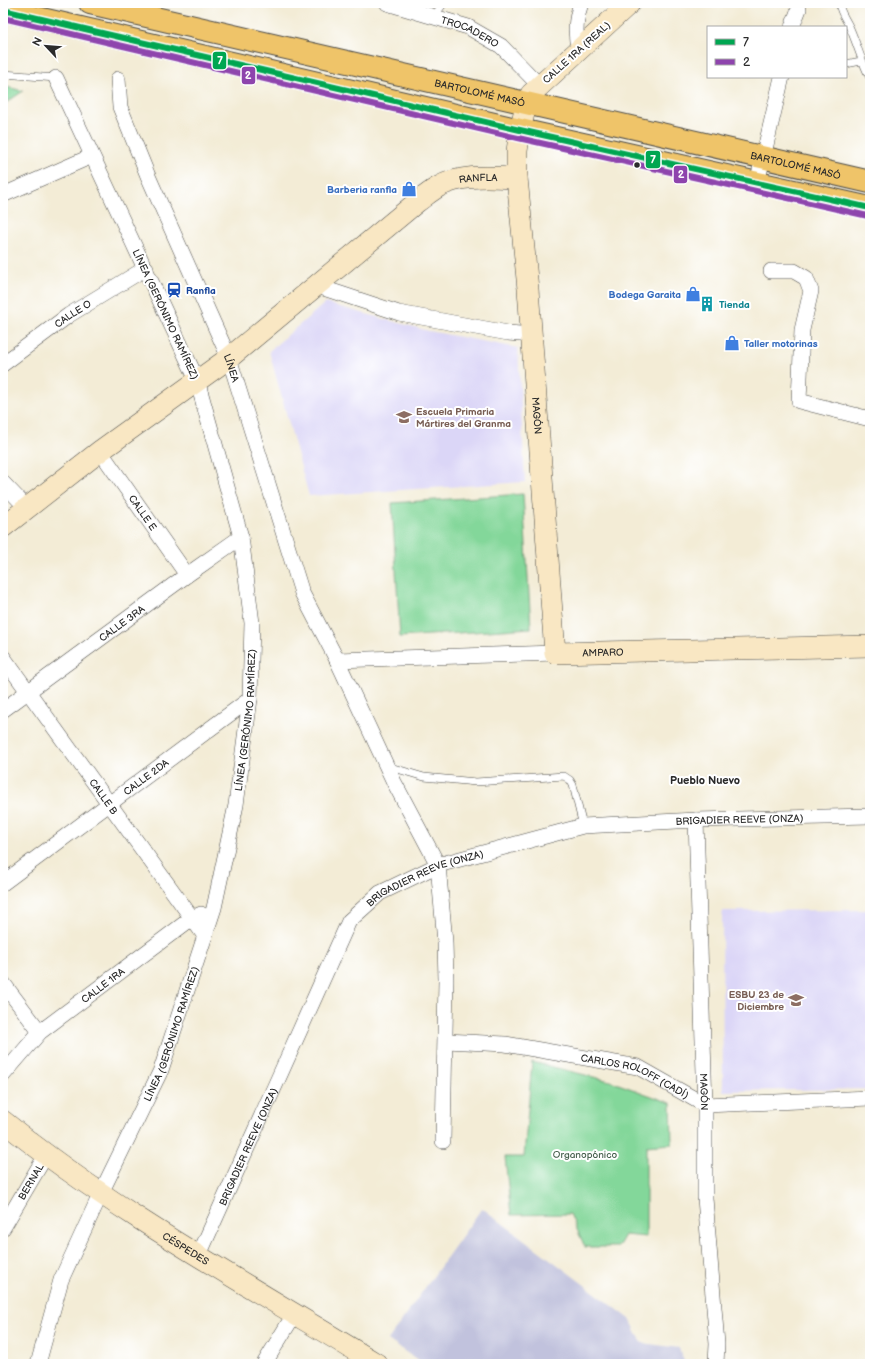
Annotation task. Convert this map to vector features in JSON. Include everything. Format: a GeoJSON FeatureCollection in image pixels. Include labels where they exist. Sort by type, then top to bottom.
{"type":"FeatureCollection","features":[{"type":"Feature","properties":{"kind":"main road","name":"BARTOLOMÉ MASÓ"},"geometry":{"type":"LineString","coordinates":[[90,3],[870,182]]}},
{"type":"Feature","properties":{"kind":"main road"},"geometry":{"type":"LineString","coordinates":[[3,10],[520,130],[870,208]]}},
{"type":"Feature","properties":{"kind":"street","name":"TROCADERO"},"geometry":{"type":"LineString","coordinates":[[387,3],[468,27],[501,46],[539,85]]}},
{"type":"Feature","properties":{"kind":"street"},"geometry":{"type":"LineString","coordinates":[[579,49],[575,37],[576,20],[581,3]]}},
{"type":"Feature","properties":{"kind":"street","name":"CALLE 1RA (REAL)"},"geometry":{"type":"LineString","coordinates":[[526,104],[531,94],[539,85],[630,3]]}},
{"type":"Feature","properties":{"kind":"street"},"geometry":{"type":"LineString","coordinates":[[792,26],[800,6]]}},
{"type":"Feature","properties":{"kind":"street","name":"LÍNEA (GERÓNIMO RAMÍREZ)"},"geometry":{"type":"LineString","coordinates":[[38,1364],[62,1280],[101,1193],[161,1070],[214,908],[236,805],[250,699],[252,623],[241,537],[197,380],[56,78]]}},
{"type":"Feature","properties":{"kind":"street"},"geometry":{"type":"LineString","coordinates":[[757,183],[782,78]]}},
{"type":"Feature","properties":{"kind":"street","name":"LÍNEA"},"geometry":{"type":"LineString","coordinates":[[118,79],[122,114],[229,358],[302,593],[337,660],[387,766],[438,865]]}},
{"type":"Feature","properties":{"kind":"street"},"geometry":{"type":"LineString","coordinates":[[517,178],[517,151],[526,104]]}},
{"type":"Feature","properties":{"kind":"street"},"geometry":{"type":"LineString","coordinates":[[3,195],[92,156]]}},
{"type":"Feature","properties":{"kind":"street","name":"RANFLA"},"geometry":{"type":"LineString","coordinates":[[3,527],[100,451],[229,358],[417,202],[438,187],[458,179],[479,177],[517,178]]}},
{"type":"Feature","properties":{"kind":"street","name":"MAGÓN"},"geometry":{"type":"LineString","coordinates":[[517,178],[532,335],[555,653]]}},
{"type":"Feature","properties":{"kind":"street","name":"CALLE O"},"geometry":{"type":"LineString","coordinates":[[3,364],[69,315],[146,268]]}},
{"type":"Feature","properties":{"kind":"street"},"geometry":{"type":"LineString","coordinates":[[771,271],[794,271],[806,278],[811,291],[802,330],[800,401],[870,419]]}},
{"type":"Feature","properties":{"kind":"street"},"geometry":{"type":"LineString","coordinates":[[317,286],[399,313],[508,334],[532,335]]}},
{"type":"Feature","properties":{"kind":"street","name":"CALLE E"},"geometry":{"type":"LineString","coordinates":[[100,451],[187,575]]}},
{"type":"Feature","properties":{"kind":"street"},"geometry":{"type":"LineString","coordinates":[[3,483],[27,508]]}},
{"type":"Feature","properties":{"kind":"street","name":"CALLE 3RA"},"geometry":{"type":"LineString","coordinates":[[3,710],[241,537]]}},
{"type":"Feature","properties":{"kind":"street","name":"AMPARO"},"geometry":{"type":"LineString","coordinates":[[337,660],[555,653],[870,646]]}},
{"type":"Feature","properties":{"kind":"street","name":"CALLE B"},"geometry":{"type":"LineString","coordinates":[[3,657],[205,936]]}},
{"type":"Feature","properties":{"kind":"street","name":"CALLE 2DA"},"geometry":{"type":"LineString","coordinates":[[3,883],[250,699]]}},
{"type":"Feature","properties":{"kind":"street","name":"BRIGADIER REEVE (ONZA)"},"geometry":{"type":"LineString","coordinates":[[199,1255],[349,921],[380,893],[438,865],[583,826],[696,820],[870,816]]}},
{"type":"Feature","properties":{"kind":"street","name":"MAGÓN"},"geometry":{"type":"LineString","coordinates":[[696,820],[704,1105],[705,1198],[717,1344],[716,1364]]}},
{"type":"Feature","properties":{"kind":"street"},"geometry":{"type":"LineString","coordinates":[[438,865],[445,942],[446,1041],[443,1141]]}},
{"type":"Feature","properties":{"kind":"street","name":"CALLE 1RA"},"geometry":{"type":"LineString","coordinates":[[3,1075],[40,1032],[192,918],[214,908]]}},
{"type":"Feature","properties":{"kind":"street"},"geometry":{"type":"LineString","coordinates":[[3,983],[40,1032]]}},
{"type":"Feature","properties":{"kind":"street","name":"CARLOS ROLOFF (CADÍ)"},"geometry":{"type":"LineString","coordinates":[[446,1041],[505,1044],[638,1067],[704,1105]]}},
{"type":"Feature","properties":{"kind":"street"},"geometry":{"type":"LineString","coordinates":[[704,1105],[870,1098]]}},
{"type":"Feature","properties":{"kind":"street","name":"CÉSPEDES"},"geometry":{"type":"LineString","coordinates":[[3,1121],[46,1155],[116,1204],[375,1363]]}},
{"type":"Feature","properties":{"kind":"street","name":"BERNAL"},"geometry":{"type":"LineString","coordinates":[[3,1228],[46,1155]]}},
{"type":"Feature","properties":{"kind":"street"},"geometry":{"type":"LineString","coordinates":[[264,1364],[295,1313]]}},
{"type":"Feature","properties":{"kind":"lane"},"geometry":{"type":"LineString","coordinates":[[434,16],[444,3]]}},
{"type":"Feature","properties":{"kind":"lane"},"geometry":{"type":"LineString","coordinates":[[839,3],[840,10],[856,42],[861,61],[870,78]]}},
{"type":"Feature","properties":{"kind":"lane"},"geometry":{"type":"LineString","coordinates":[[847,64],[861,61]]}},
{"type":"Feature","properties":{"kind":"lane"},"geometry":{"type":"LineString","coordinates":[[3,74],[56,78]]}},
{"type":"Feature","properties":{"kind":"lane"},"geometry":{"type":"LineString","coordinates":[[387,766],[424,777],[476,782],[564,776],[570,780],[573,786],[583,826]]}},
{"type":"Feature","properties":{"kind":"shaded area","name":"Escuela Primaria Mártires del Granma"},"geometry":{"type":"Polygon","coordinates":[[[325,303],[429,331],[518,348],[525,482],[309,496],[269,351],[325,303]]]}},
{"type":"Feature","properties":{"kind":"shaded area","name":"ESBU 23 de Diciembre"},"geometry":{"type":"Polygon","coordinates":[[[870,910],[870,1089],[723,1091],[722,911],[870,910]]]}},
{"type":"Feature","properties":{"kind":"shaded area"},"geometry":{"type":"Polygon","coordinates":[[[482,1208],[630,1319],[642,1343],[679,1348],[685,1364],[423,1364],[388,1340],[482,1208]]]}},
{"type":"Feature","properties":{"kind":"green space"},"geometry":{"type":"Polygon","coordinates":[[[3,86],[23,91],[3,105],[3,86]]]}},
{"type":"Feature","properties":{"kind":"green space"},"geometry":{"type":"Polygon","coordinates":[[[523,494],[531,628],[400,637],[392,503],[523,494]]]}},
{"type":"Feature","properties":{"kind":"green space","name":"Organopónico"},"geometry":{"type":"Polygon","coordinates":[[[532,1062],[610,1081],[671,1103],[672,1144],[646,1146],[646,1237],[625,1235],[618,1247],[585,1247],[570,1214],[511,1215],[505,1157],[524,1157],[532,1062]]]}},
{"type":"Feature","properties":{"kind":"transit line","name":"7"},"geometry":{"type":"LineString","coordinates":[[3,10],[520,130],[870,208]]}},
{"type":"Feature","properties":{"kind":"transit line","name":"2"},"geometry":{"type":"LineString","coordinates":[[3,18],[518,138],[868,216]]}},
{"type":"Feature","properties":{"kind":"place","name":"Barberia ranfla"},"geometry":{"type":"Point","coordinates":[409,189]}},
{"type":"Feature","properties":{"kind":"place","name":"Ranfla"},"geometry":{"type":"Point","coordinates":[174,290]}},
{"type":"Feature","properties":{"kind":"place","name":"Bodega Garaita"},"geometry":{"type":"Point","coordinates":[693,294]}},
{"type":"Feature","properties":{"kind":"place","name":"Tienda"},"geometry":{"type":"Point","coordinates":[707,304]}},
{"type":"Feature","properties":{"kind":"place","name":"Taller motorinas"},"geometry":{"type":"Point","coordinates":[732,343]}},
{"type":"Feature","properties":{"kind":"place","name":"Escuela Primaria Mártires del Granma"},"geometry":{"type":"Point","coordinates":[404,417]}},
{"type":"Feature","properties":{"kind":"place","name":"ESBU 23 de Diciembre"},"geometry":{"type":"Point","coordinates":[796,1000]}},
{"type":"Feature","properties":{"kind":"district","name":"Pueblo Nuevo"},"geometry":{"type":"Point","coordinates":[705,780]}}]}
